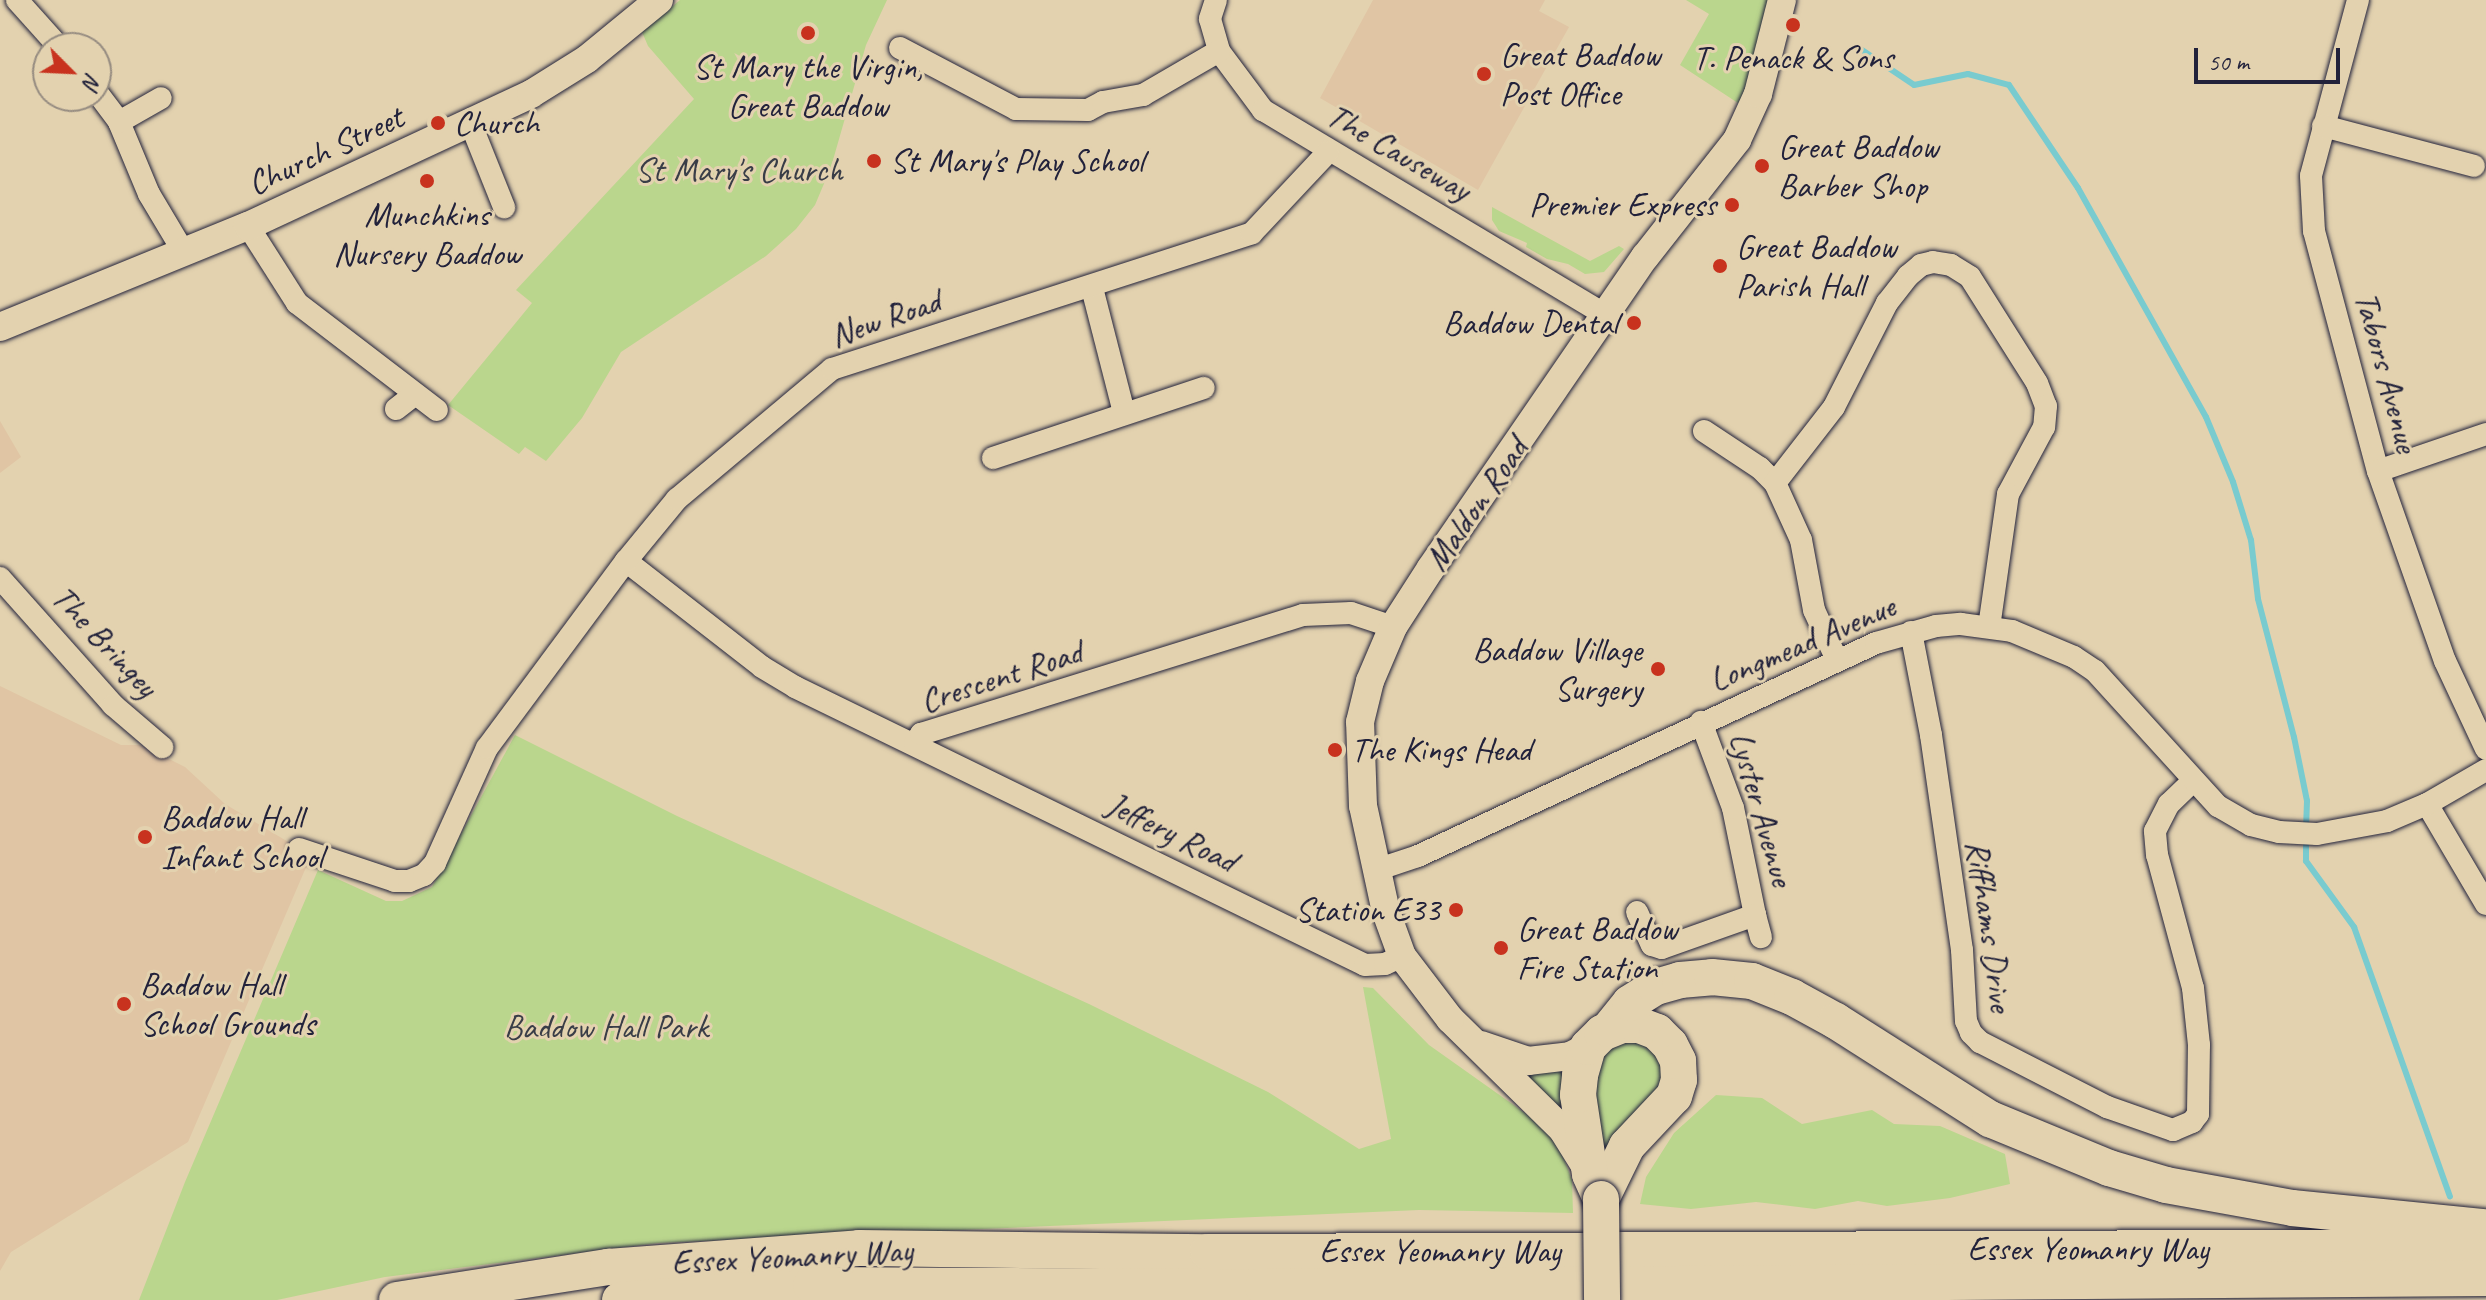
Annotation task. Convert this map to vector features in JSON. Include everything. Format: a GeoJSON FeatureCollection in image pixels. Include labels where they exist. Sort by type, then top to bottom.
{"type":"FeatureCollection","features":[{"type":"Feature","properties":{"kind":"main road"},"geometry":{"type":"LineString","coordinates":[[1599,1038],[1630,1003],[1656,987],[1680,980],[1712,977],[1752,981],[1792,997],[1836,1021],[1990,1119],[2109,1168],[2166,1185],[2292,1208],[2486,1228]]}},
{"type":"Feature","properties":{"kind":"main road","name":"Maldon Road"},"geometry":{"type":"LineString","coordinates":[[1596,1187],[1627,1146],[1674,1096],[1679,1080],[1678,1061],[1670,1045],[1657,1032],[1639,1025],[1599,1038],[1578,1095],[1596,1187],[1602,1300]]}},
{"type":"Feature","properties":{"kind":"main road","name":"Essex Yeomanry Way"},"geometry":{"type":"LineString","coordinates":[[397,1300],[608,1267],[859,1248],[1208,1252],[2486,1247]]}},
{"type":"Feature","properties":{"kind":"main road","name":"Essex Yeomanry Way"},"geometry":{"type":"LineString","coordinates":[[620,1300],[811,1285],[1263,1287],[2486,1278]]}},
{"type":"Feature","properties":{"kind":"main road"},"geometry":{"type":"LineString","coordinates":[[2411,1300],[2486,1290]]}},
{"type":"Feature","properties":{"kind":"street"},"geometry":{"type":"LineString","coordinates":[[17,0],[46,32]]}},
{"type":"Feature","properties":{"kind":"street","name":"Church Street"},"geometry":{"type":"LineString","coordinates":[[0,327],[248,226],[531,94],[587,59],[659,0]]}},
{"type":"Feature","properties":{"kind":"street","name":"Maldon Road"},"geometry":{"type":"LineString","coordinates":[[1596,1187],[1563,1130],[1469,1039],[1427,993],[1402,956],[1392,934],[1376,870],[1360,775],[1360,722],[1370,681],[1393,627],[1645,257],[1737,140],[1758,94],[1782,0]]}},
{"type":"Feature","properties":{"kind":"street","name":"Tabors Avenue"},"geometry":{"type":"LineString","coordinates":[[2358,0],[2311,176],[2314,231],[2378,471],[2445,661],[2486,749]]}},
{"type":"Feature","properties":{"kind":"street","name":"The Causeway"},"geometry":{"type":"LineString","coordinates":[[1209,2],[1210,19],[1219,51],[1263,110],[1328,152],[1463,227],[1605,315]]}},
{"type":"Feature","properties":{"kind":"street"},"geometry":{"type":"LineString","coordinates":[[900,48],[1016,109],[1088,110],[1103,102],[1143,95],[1219,51]]}},
{"type":"Feature","properties":{"kind":"street"},"geometry":{"type":"LineString","coordinates":[[119,122],[161,98]]}},
{"type":"Feature","properties":{"kind":"street"},"geometry":{"type":"LineString","coordinates":[[112,112],[119,122],[149,194],[183,251]]}},
{"type":"Feature","properties":{"kind":"street"},"geometry":{"type":"LineString","coordinates":[[470,122],[504,207]]}},
{"type":"Feature","properties":{"kind":"street"},"geometry":{"type":"LineString","coordinates":[[2323,126],[2474,166]]}},
{"type":"Feature","properties":{"kind":"street","name":"New Road"},"geometry":{"type":"LineString","coordinates":[[299,849],[395,881],[409,881],[424,875],[435,863],[487,748],[626,561],[677,499],[832,369],[1092,288],[1252,233],[1328,152]]}},
{"type":"Feature","properties":{"kind":"street"},"geometry":{"type":"LineString","coordinates":[[248,226],[297,303],[437,410]]}},
{"type":"Feature","properties":{"kind":"street"},"geometry":{"type":"LineString","coordinates":[[1775,483],[1834,407],[1887,303],[1908,276],[1921,265],[1933,262],[1951,265],[1970,277],[2037,383],[2046,406],[2044,427],[2008,494],[1989,627]]}},
{"type":"Feature","properties":{"kind":"street"},"geometry":{"type":"LineString","coordinates":[[1092,288],[1124,413]]}},
{"type":"Feature","properties":{"kind":"street"},"geometry":{"type":"LineString","coordinates":[[993,458],[1204,388]]}},
{"type":"Feature","properties":{"kind":"street"},"geometry":{"type":"LineString","coordinates":[[396,409],[415,394]]}},
{"type":"Feature","properties":{"kind":"street"},"geometry":{"type":"LineString","coordinates":[[1704,431],[1760,468],[1775,483],[1801,540],[1814,610],[1837,660]]}},
{"type":"Feature","properties":{"kind":"street"},"geometry":{"type":"LineString","coordinates":[[2378,471],[2486,434]]}},
{"type":"Feature","properties":{"kind":"street","name":"Crescent Road"},"geometry":{"type":"LineString","coordinates":[[626,561],[762,667],[795,687],[915,743],[921,734],[1303,615],[1351,613],[1393,627]]}},
{"type":"Feature","properties":{"kind":"street","name":"The Bringey"},"geometry":{"type":"LineString","coordinates":[[0,578],[113,705],[162,747]]}},
{"type":"Feature","properties":{"kind":"street","name":"Longmead Avenue"},"geometry":{"type":"LineString","coordinates":[[1376,870],[1418,856],[1837,660],[1911,632],[1961,624],[1989,627],[2054,646],[2095,671],[2193,781],[2232,817],[2279,832],[2317,834],[2387,821],[2427,804],[2486,770]]}},
{"type":"Feature","properties":{"kind":"street","name":"Riffhams Drive"},"geometry":{"type":"LineString","coordinates":[[1911,632],[1931,735],[1962,950],[1966,1021],[1971,1033],[1980,1042],[2107,1107],[2173,1130],[2192,1133],[2201,1085],[2193,988],[2157,855],[2155,831],[2169,804],[2193,781]]}},
{"type":"Feature","properties":{"kind":"street","name":"Lyster Avenue"},"geometry":{"type":"LineString","coordinates":[[1701,722],[1733,808],[1761,937]]}},
{"type":"Feature","properties":{"kind":"street","name":"Jeffery Road"},"geometry":{"type":"LineString","coordinates":[[915,743],[1365,965],[1385,964],[1402,956]]}},
{"type":"Feature","properties":{"kind":"street"},"geometry":{"type":"LineString","coordinates":[[2427,804],[2486,904]]}},
{"type":"Feature","properties":{"kind":"street","name":"Lyster Avenue"},"geometry":{"type":"LineString","coordinates":[[1637,912],[1652,945],[1662,948],[1755,915]]}},
{"type":"Feature","properties":{"kind":"street","name":"Maldon Road"},"geometry":{"type":"LineString","coordinates":[[1469,1039],[1508,1057],[1550,1061],[1599,1038]]}},
{"type":"Feature","properties":{"kind":"shaded area"},"geometry":{"type":"Polygon","coordinates":[[[1373,0],[1545,0],[1539,11],[1569,27],[1478,190],[1320,98],[1373,0]]]}},
{"type":"Feature","properties":{"kind":"shaded area"},"geometry":{"type":"Polygon","coordinates":[[[0,421],[21,457],[0,473],[0,421]]]}},
{"type":"Feature","properties":{"kind":"shaded area","name":"Baddow Hall School Grounds"},"geometry":{"type":"Polygon","coordinates":[[[0,686],[121,745],[141,745],[185,767],[225,804],[295,846],[307,865],[188,1142],[11,1252],[0,1271],[0,686]]]}},
{"type":"Feature","properties":{"kind":"green space","name":"St Mary's Church"},"geometry":{"type":"Polygon","coordinates":[[[680,0],[887,0],[866,45],[831,167],[815,205],[796,229],[766,256],[621,352],[582,418],[546,461],[525,447],[519,454],[448,405],[532,303],[516,290],[694,99],[648,46],[642,32],[680,0]]]}},
{"type":"Feature","properties":{"kind":"green space"},"geometry":{"type":"Polygon","coordinates":[[[1686,0],[1769,0],[1741,105],[1680,65],[1709,14],[1686,0]]]}},
{"type":"Feature","properties":{"kind":"green space"},"geometry":{"type":"Polygon","coordinates":[[[1492,207],[1590,261],[1619,246],[1624,249],[1604,272],[1585,274],[1568,264],[1547,259],[1526,247],[1527,243],[1499,231],[1492,220],[1492,207]]]}},
{"type":"Feature","properties":{"kind":"green space","name":"Baddow Hall Park"},"geometry":{"type":"Polygon","coordinates":[[[515,735],[677,816],[1089,1004],[1268,1092],[1359,1149],[1391,1139],[1363,987],[1373,988],[1429,1045],[1532,1118],[1559,1146],[1572,1180],[1573,1213],[1419,1210],[658,1243],[385,1277],[277,1300],[139,1300],[185,1182],[318,870],[386,901],[402,901],[432,887],[515,735]]]}},
{"type":"Feature","properties":{"kind":"green space"},"geometry":{"type":"Polygon","coordinates":[[[1617,1041],[1650,1043],[1669,1076],[1600,1160],[1590,1088],[1600,1057],[1617,1041]]]}},
{"type":"Feature","properties":{"kind":"green space"},"geometry":{"type":"Polygon","coordinates":[[[1567,1064],[1566,1113],[1517,1072],[1567,1064]]]}},
{"type":"Feature","properties":{"kind":"green space"},"geometry":{"type":"Polygon","coordinates":[[[1716,1095],[1762,1098],[1802,1124],[1872,1110],[1894,1124],[1940,1126],[2005,1154],[2010,1184],[1950,1198],[1887,1206],[1858,1201],[1815,1209],[1756,1202],[1691,1209],[1640,1204],[1646,1177],[1674,1133],[1716,1095]]]}},
{"type":"Feature","properties":{"kind":"waterway"},"geometry":{"type":"LineString","coordinates":[[1859,48],[1914,85],[1968,74],[2009,85],[2078,188],[2206,417],[2233,482],[2251,540],[2258,599],[2294,737],[2307,801],[2306,828]]}},
{"type":"Feature","properties":{"kind":"waterway"},"geometry":{"type":"LineString","coordinates":[[2306,839],[2306,861],[2354,927],[2450,1196]]}},
{"type":"Feature","properties":{"kind":"place","name":"T. Penack & Sons"},"geometry":{"type":"Point","coordinates":[1793,25]}},
{"type":"Feature","properties":{"kind":"place","name":"St Mary the Virgin, Great Baddow"},"geometry":{"type":"Point","coordinates":[808,33]}},
{"type":"Feature","properties":{"kind":"place","name":"Great Baddow Post Office"},"geometry":{"type":"Point","coordinates":[1484,74]}},
{"type":"Feature","properties":{"kind":"place","name":"Church"},"geometry":{"type":"Point","coordinates":[438,123]}},
{"type":"Feature","properties":{"kind":"place","name":"St Mary's Play School"},"geometry":{"type":"Point","coordinates":[874,161]}},
{"type":"Feature","properties":{"kind":"place","name":"Great Baddow Barber Shop"},"geometry":{"type":"Point","coordinates":[1762,166]}},
{"type":"Feature","properties":{"kind":"place","name":"Munchkins Nursery Baddow"},"geometry":{"type":"Point","coordinates":[427,181]}},
{"type":"Feature","properties":{"kind":"place","name":"Premier Express"},"geometry":{"type":"Point","coordinates":[1732,205]}},
{"type":"Feature","properties":{"kind":"place","name":"Great Baddow Parish Hall"},"geometry":{"type":"Point","coordinates":[1720,266]}},
{"type":"Feature","properties":{"kind":"place","name":"Baddow Dental"},"geometry":{"type":"Point","coordinates":[1634,323]}},
{"type":"Feature","properties":{"kind":"place","name":"Baddow Village Surgery"},"geometry":{"type":"Point","coordinates":[1658,669]}},
{"type":"Feature","properties":{"kind":"place","name":"The Kings Head"},"geometry":{"type":"Point","coordinates":[1335,750]}},
{"type":"Feature","properties":{"kind":"place","name":"Baddow Hall Infant School"},"geometry":{"type":"Point","coordinates":[145,837]}},
{"type":"Feature","properties":{"kind":"place","name":"Station E33"},"geometry":{"type":"Point","coordinates":[1456,910]}},
{"type":"Feature","properties":{"kind":"place","name":"Great Baddow Fire Station"},"geometry":{"type":"Point","coordinates":[1501,948]}},
{"type":"Feature","properties":{"kind":"place","name":"Baddow Hall School Grounds"},"geometry":{"type":"Point","coordinates":[124,1004]}}]}
